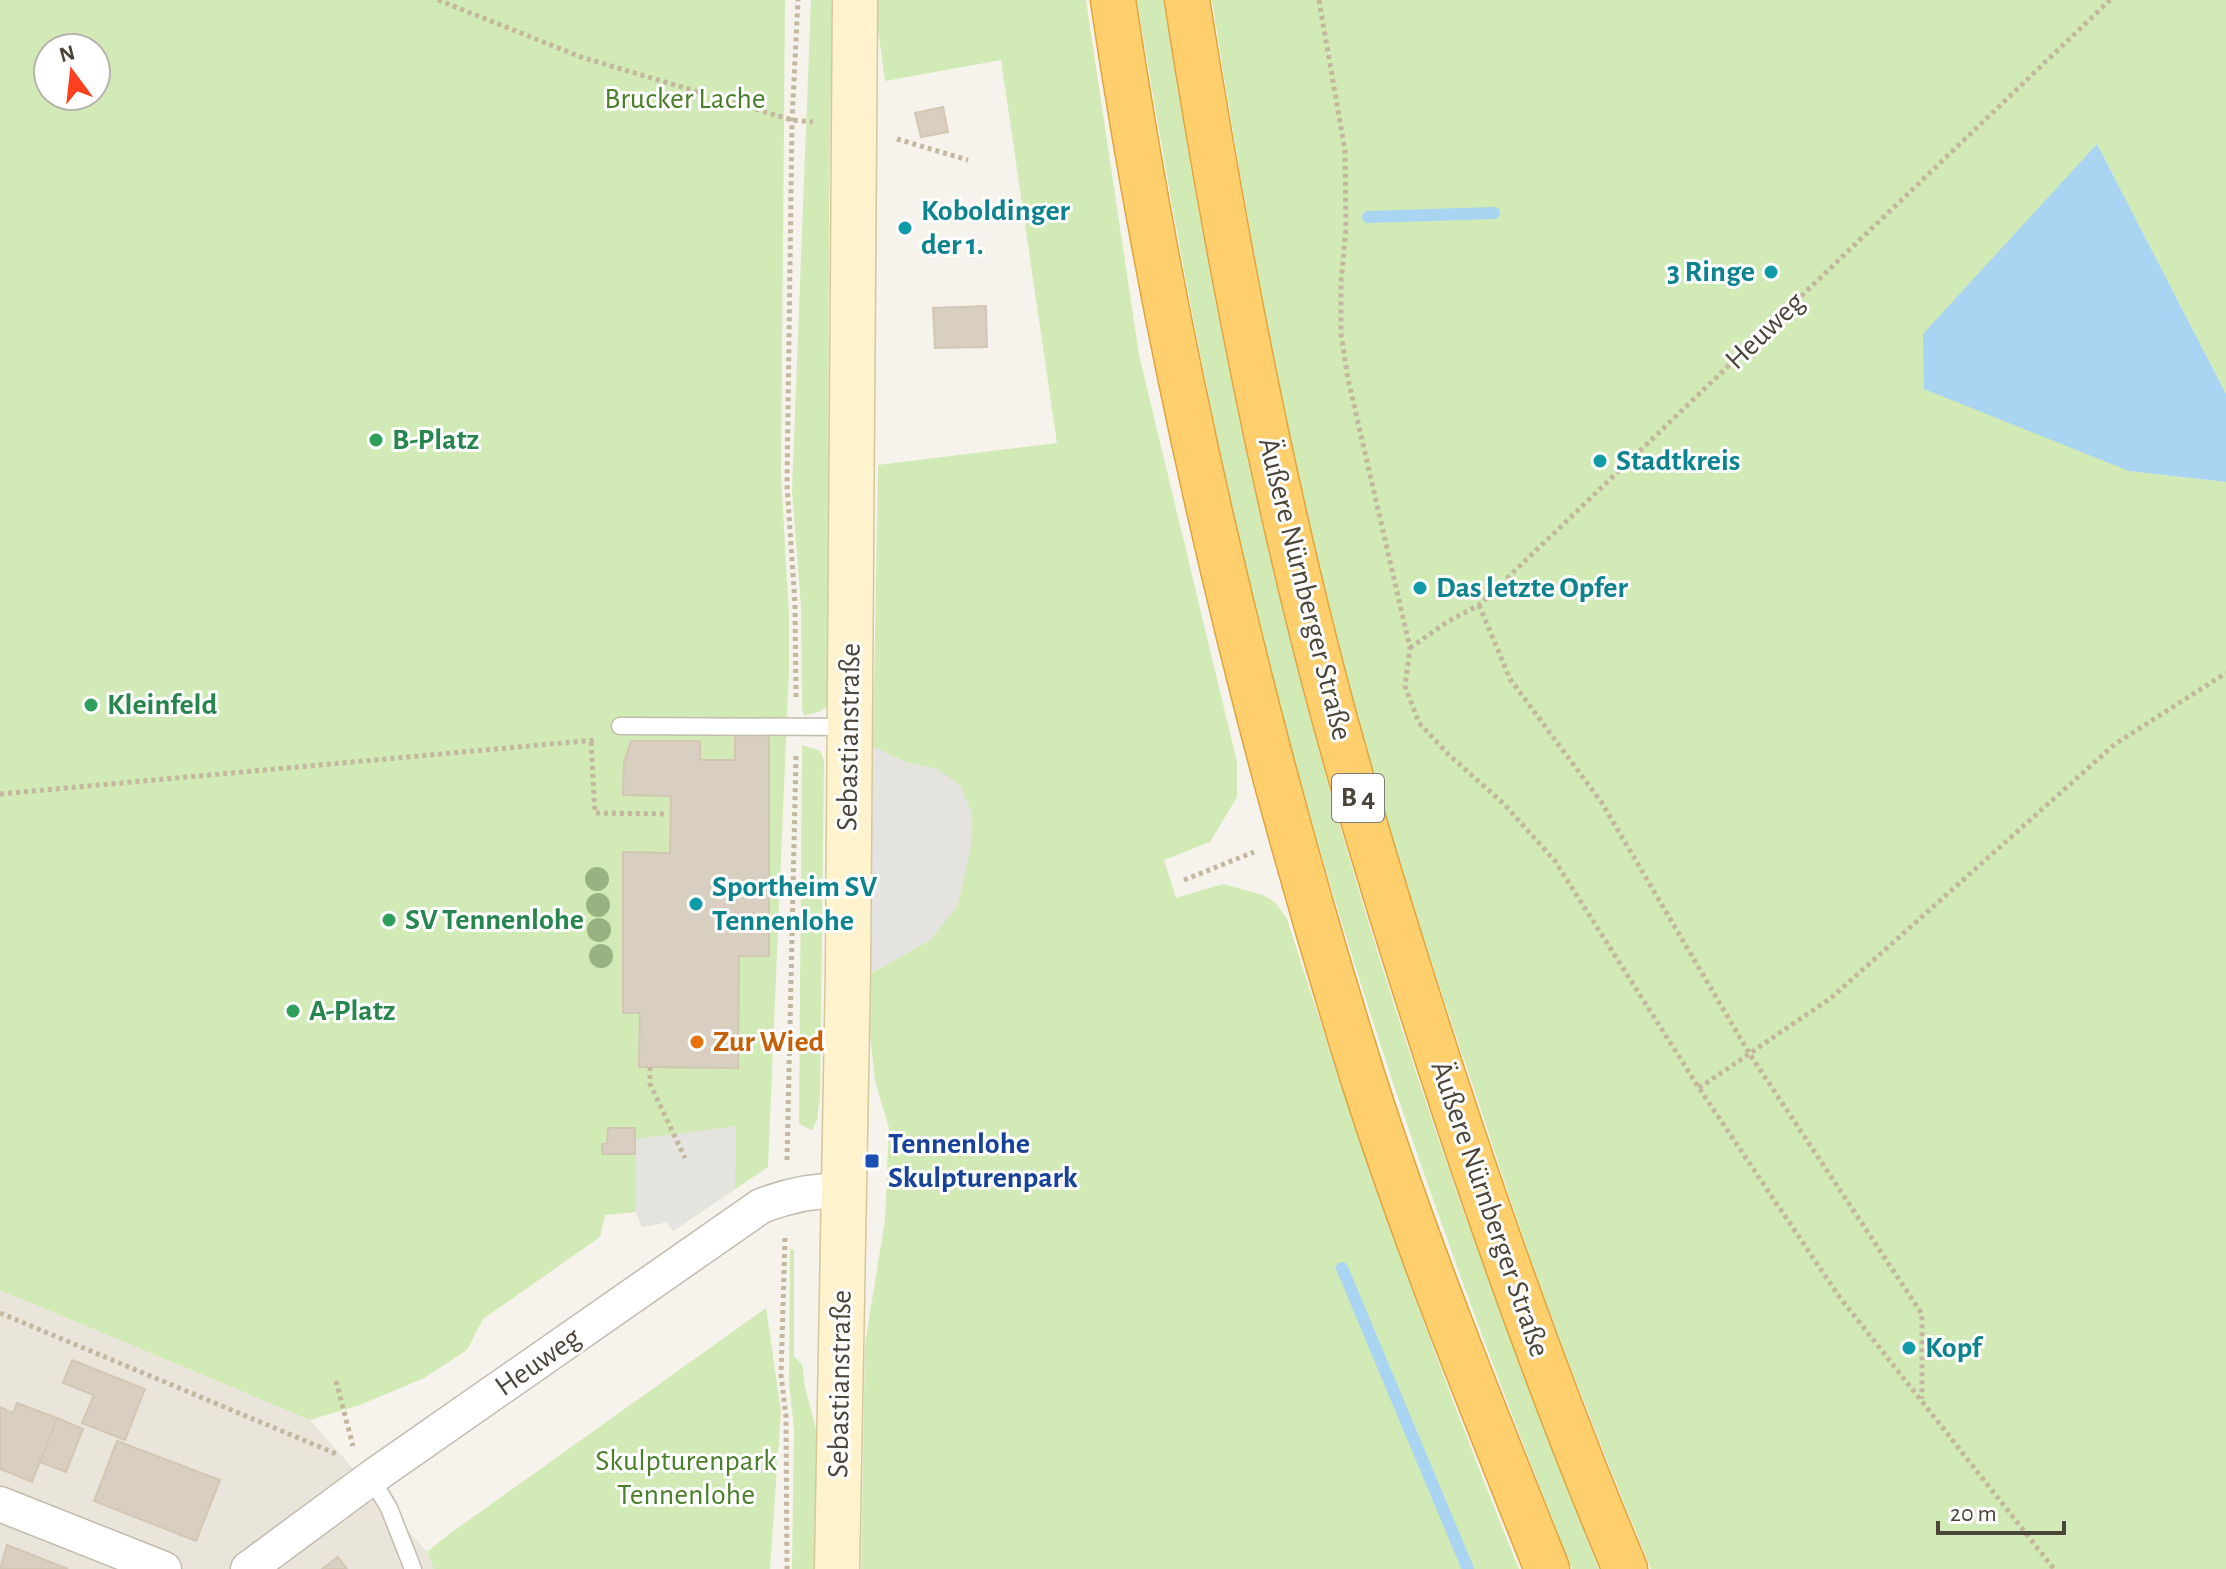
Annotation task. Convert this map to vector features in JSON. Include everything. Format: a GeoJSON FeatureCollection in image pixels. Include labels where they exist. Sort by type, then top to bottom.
{"type":"FeatureCollection","features":[{"type":"Feature","properties":{"kind":"highway","name":"B 4"},"geometry":{"type":"LineString","coordinates":[[1113,0],[1130,115],[1177,368],[1290,837],[1364,1081],[1446,1316],[1547,1569]]}},
{"type":"Feature","properties":{"kind":"highway","name":"Äußere Nürnberger Straße"},"geometry":{"type":"LineString","coordinates":[[1187,0],[1248,350],[1316,647],[1373,853],[1394,927],[1489,1217],[1625,1569]]}},
{"type":"Feature","properties":{"kind":"street","name":"Sebastianstraße"},"geometry":{"type":"LineString","coordinates":[[837,1569],[844,1190],[855,0]]}},
{"type":"Feature","properties":{"kind":"street","name":"Heuweg"},"geometry":{"type":"LineString","coordinates":[[248,1569],[364,1471],[761,1206],[816,1190],[844,1190]]}},
{"type":"Feature","properties":{"kind":"street"},"geometry":{"type":"LineString","coordinates":[[0,1504],[164,1569]]}},
{"type":"Feature","properties":{"kind":"lane"},"geometry":{"type":"LineString","coordinates":[[620,726],[849,727]]}},
{"type":"Feature","properties":{"kind":"lane"},"geometry":{"type":"LineString","coordinates":[[364,1471],[389,1508],[413,1569]]}},
{"type":"Feature","properties":{"kind":"path"},"geometry":{"type":"LineString","coordinates":[[438,0],[581,57],[792,120]]}},
{"type":"Feature","properties":{"kind":"path"},"geometry":{"type":"LineString","coordinates":[[787,1569],[786,1417],[781,1375],[797,728],[795,604],[787,485],[792,120],[798,0]]}},
{"type":"Feature","properties":{"kind":"path"},"geometry":{"type":"LineString","coordinates":[[1319,0],[1345,151],[1346,228],[1341,282],[1341,334],[1348,379],[1410,648],[1405,686],[1419,723],[1448,754],[1504,804],[1555,861],[1699,1088],[1838,1295],[2054,1569]]}},
{"type":"Feature","properties":{"kind":"path","name":"Heuweg"},"geometry":{"type":"LineString","coordinates":[[1410,648],[1447,622],[1479,605],[2110,0]]}},
{"type":"Feature","properties":{"kind":"path"},"geometry":{"type":"LineString","coordinates":[[1479,605],[1510,679],[1602,803],[1749,1053],[1922,1314],[1922,1401]]}},
{"type":"Feature","properties":{"kind":"path"},"geometry":{"type":"LineString","coordinates":[[1699,1088],[1831,998],[2115,744],[2226,673]]}},
{"type":"Feature","properties":{"kind":"path"},"geometry":{"type":"LineString","coordinates":[[0,794],[591,742],[620,726]]}},
{"type":"Feature","properties":{"kind":"path"},"geometry":{"type":"LineString","coordinates":[[591,742],[595,813],[666,814]]}},
{"type":"Feature","properties":{"kind":"path"},"geometry":{"type":"LineString","coordinates":[[1184,880],[1290,837]]}},
{"type":"Feature","properties":{"kind":"path"},"geometry":{"type":"LineString","coordinates":[[650,1067],[650,1084],[685,1158]]}},
{"type":"Feature","properties":{"kind":"path"},"geometry":{"type":"LineString","coordinates":[[0,1313],[364,1471]]}},
{"type":"Feature","properties":{"kind":"path"},"geometry":{"type":"LineString","coordinates":[[336,1381],[364,1471]]}},
{"type":"Feature","properties":{"kind":"shaded area"},"geometry":{"type":"Polygon","coordinates":[[[848,747],[873,747],[908,763],[937,769],[960,785],[972,813],[971,847],[958,905],[930,940],[870,974],[848,747]]]}},
{"type":"Feature","properties":{"kind":"shaded area"},"geometry":{"type":"Polygon","coordinates":[[[736,1126],[735,1189],[673,1231],[667,1222],[642,1227],[636,1212],[635,1139],[736,1126]]]}},
{"type":"Feature","properties":{"kind":"shaded area"},"geometry":{"type":"Polygon","coordinates":[[[0,1290],[310,1420],[427,1552],[434,1569],[0,1569],[0,1290]]]}},
{"type":"Feature","properties":{"kind":"green space","name":"SV Tennenlohe"},"geometry":{"type":"Polygon","coordinates":[[[0,0],[785,0],[781,475],[789,669],[768,1167],[673,1231],[667,1222],[642,1227],[636,1212],[605,1215],[600,1237],[483,1319],[467,1350],[424,1378],[360,1405],[310,1420],[0,1290],[0,0]]]}},
{"type":"Feature","properties":{"kind":"green space"},"geometry":{"type":"Polygon","coordinates":[[[811,0],[833,0],[827,706],[804,716],[801,607],[792,490],[811,0]]]}},
{"type":"Feature","properties":{"kind":"green space"},"geometry":{"type":"Polygon","coordinates":[[[878,0],[1086,0],[1139,355],[1237,762],[1237,797],[1210,842],[1164,860],[1176,898],[1223,884],[1263,895],[1275,902],[1287,919],[1397,1246],[1519,1569],[861,1569],[865,1344],[885,1220],[889,1128],[875,1081],[869,1026],[870,974],[930,940],[937,769],[908,763],[873,747],[878,465],[1057,443],[1001,60],[885,81],[877,22],[878,0]]]}},
{"type":"Feature","properties":{"kind":"green space"},"geometry":{"type":"Polygon","coordinates":[[[1137,0],[1163,0],[1191,170],[1258,508],[1329,789],[1362,902],[1473,1238],[1599,1569],[1572,1569],[1529,1460],[1409,1130],[1304,796],[1233,514],[1182,257],[1137,0]]]}},
{"type":"Feature","properties":{"kind":"green space"},"geometry":{"type":"Polygon","coordinates":[[[1212,0],[2226,0],[2226,394],[2097,144],[2129,471],[2226,482],[2226,1569],[1651,1569],[1525,1244],[1417,916],[1364,739],[1317,556],[1277,372],[1242,186],[1212,0]]]}},
{"type":"Feature","properties":{"kind":"green space"},"geometry":{"type":"Polygon","coordinates":[[[802,745],[820,751],[824,760],[820,1097],[817,1120],[812,1130],[799,1124],[802,745]]]}},
{"type":"Feature","properties":{"kind":"green space"},"geometry":{"type":"Polygon","coordinates":[[[790,1249],[794,1250],[794,1357],[802,1364],[818,1437],[818,1569],[792,1569],[794,1428],[789,1382],[790,1249]]]}},
{"type":"Feature","properties":{"kind":"green space","name":"Skulpturenpark Tennenlohe"},"geometry":{"type":"Polygon","coordinates":[[[766,1308],[781,1411],[770,1569],[434,1569],[427,1552],[448,1535],[766,1308]]]}},
{"type":"Feature","properties":{"kind":"water"},"geometry":{"type":"Polygon","coordinates":[[[2097,144],[2226,394],[2226,482],[2129,471],[1924,389],[1923,334],[2097,144]]]}},
{"type":"Feature","properties":{"kind":"building"},"geometry":{"type":"Polygon","coordinates":[[[943,107],[948,132],[921,137],[915,113],[943,107]]]}},
{"type":"Feature","properties":{"kind":"building"},"geometry":{"type":"Polygon","coordinates":[[[986,306],[987,347],[935,348],[933,308],[986,306]]]}},
{"type":"Feature","properties":{"kind":"building","name":"Sportheim SV Tennenlohe"},"geometry":{"type":"Polygon","coordinates":[[[735,731],[769,732],[769,956],[739,956],[738,1068],[639,1067],[640,1013],[623,1013],[623,852],[670,853],[671,796],[623,795],[624,763],[631,741],[700,741],[700,760],[735,760],[735,731]]]}},
{"type":"Feature","properties":{"kind":"building"},"geometry":{"type":"Polygon","coordinates":[[[608,1128],[635,1128],[635,1154],[602,1154],[602,1144],[607,1144],[608,1128]]]}},
{"type":"Feature","properties":{"kind":"building"},"geometry":{"type":"Polygon","coordinates":[[[72,1360],[145,1389],[125,1440],[82,1423],[94,1395],[63,1383],[72,1360]]]}},
{"type":"Feature","properties":{"kind":"building"},"geometry":{"type":"Polygon","coordinates":[[[17,1403],[57,1418],[32,1482],[0,1469],[0,1407],[13,1413],[17,1403]]]}},
{"type":"Feature","properties":{"kind":"building"},"geometry":{"type":"Polygon","coordinates":[[[57,1418],[83,1429],[66,1472],[40,1462],[57,1418]]]}},
{"type":"Feature","properties":{"kind":"building"},"geometry":{"type":"Polygon","coordinates":[[[117,1441],[220,1480],[196,1541],[94,1501],[117,1441]]]}},
{"type":"Feature","properties":{"kind":"building"},"geometry":{"type":"Polygon","coordinates":[[[7,1545],[68,1569],[0,1569],[7,1545]]]}},
{"type":"Feature","properties":{"kind":"building"},"geometry":{"type":"Polygon","coordinates":[[[338,1557],[347,1569],[322,1569],[338,1557]]]}},
{"type":"Feature","properties":{"kind":"waterway"},"geometry":{"type":"LineString","coordinates":[[1368,217],[1494,213]]}},
{"type":"Feature","properties":{"kind":"waterway"},"geometry":{"type":"LineString","coordinates":[[1342,1268],[1468,1569]]}},
{"type":"Feature","properties":{"kind":"place","name":"Koboldinger der 1."},"geometry":{"type":"Point","coordinates":[905,228]}},
{"type":"Feature","properties":{"kind":"place","name":"3 Ringe"},"geometry":{"type":"Point","coordinates":[1771,272]}},
{"type":"Feature","properties":{"kind":"place","name":"B-Platz"},"geometry":{"type":"Point","coordinates":[376,440]}},
{"type":"Feature","properties":{"kind":"place","name":"Stadtkreis"},"geometry":{"type":"Point","coordinates":[1600,461]}},
{"type":"Feature","properties":{"kind":"place","name":"Das letzte Opfer"},"geometry":{"type":"Point","coordinates":[1420,588]}},
{"type":"Feature","properties":{"kind":"place","name":"Kleinfeld"},"geometry":{"type":"Point","coordinates":[91,705]}},
{"type":"Feature","properties":{"kind":"place","name":"Sportheim SV Tennenlohe"},"geometry":{"type":"Point","coordinates":[696,904]}},
{"type":"Feature","properties":{"kind":"place","name":"SV Tennenlohe"},"geometry":{"type":"Point","coordinates":[389,920]}},
{"type":"Feature","properties":{"kind":"place","name":"A-Platz"},"geometry":{"type":"Point","coordinates":[293,1011]}},
{"type":"Feature","properties":{"kind":"place","name":"Zur Wied"},"geometry":{"type":"Point","coordinates":[697,1042]}},
{"type":"Feature","properties":{"kind":"place","name":"Tennenlohe Skulpturenpark"},"geometry":{"type":"Point","coordinates":[872,1161]}},
{"type":"Feature","properties":{"kind":"place","name":"Kopf"},"geometry":{"type":"Point","coordinates":[1909,1348]}},
{"type":"Feature","properties":{"kind":"park label","name":"Brucker Lache"},"geometry":{"type":"Point","coordinates":[685,99]}}]}
